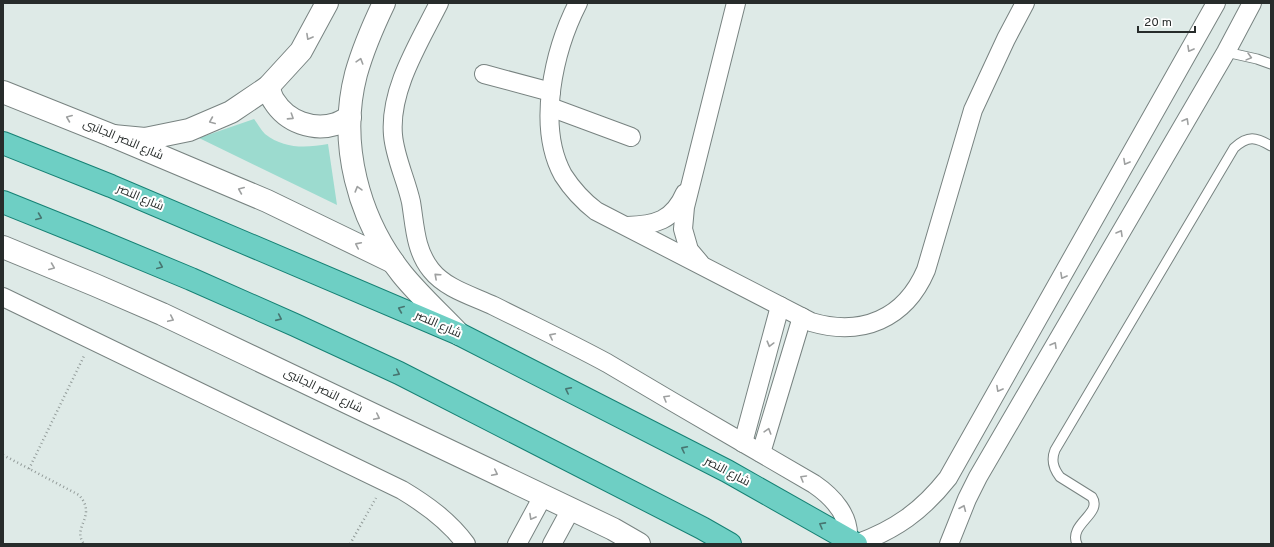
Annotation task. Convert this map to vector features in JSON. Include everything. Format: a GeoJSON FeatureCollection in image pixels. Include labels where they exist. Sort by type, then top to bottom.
{"type":"FeatureCollection","features":[{"type":"Feature","properties":{"kind":"main road","name":"شارع النصر"},"geometry":{"type":"LineString","coordinates":[[3,143],[132,195],[459,334],[727,471],[853,542]]}},
{"type":"Feature","properties":{"kind":"main road"},"geometry":{"type":"LineString","coordinates":[[3,202],[191,279],[399,373],[702,528],[730,544]]}},
{"type":"Feature","properties":{"kind":"street"},"geometry":{"type":"LineString","coordinates":[[113,136],[145,139],[189,130],[231,112],[268,87],[301,51],[328,3]]}},
{"type":"Feature","properties":{"kind":"street"},"geometry":{"type":"LineString","coordinates":[[384,3],[362,55],[353,89],[350,117],[352,159],[362,200],[378,239],[402,274],[459,334]]}},
{"type":"Feature","properties":{"kind":"street"},"geometry":{"type":"LineString","coordinates":[[439,3],[401,82],[393,117],[393,135],[396,153],[408,192],[418,249],[432,272],[453,288],[495,307],[607,363],[825,491],[841,510],[853,542],[874,538],[897,526],[923,507],[948,478],[1216,3]]}},
{"type":"Feature","properties":{"kind":"street"},"geometry":{"type":"LineString","coordinates":[[578,3],[565,34],[558,58],[550,100],[549,125],[551,143],[556,160],[563,175],[572,188],[583,201],[596,211],[703,267],[812,322],[840,328],[869,324],[883,318],[904,303],[920,282],[926,270],[973,110],[1006,39],[1025,3]]}},
{"type":"Feature","properties":{"kind":"street"},"geometry":{"type":"LineString","coordinates":[[703,267],[689,250],[683,229],[685,207],[736,3]]}},
{"type":"Feature","properties":{"kind":"street"},"geometry":{"type":"LineString","coordinates":[[949,544],[967,499],[978,477],[1226,52],[1252,3]]}},
{"type":"Feature","properties":{"kind":"street"},"geometry":{"type":"LineString","coordinates":[[484,74],[550,100],[631,137]]}},
{"type":"Feature","properties":{"kind":"street"},"geometry":{"type":"LineString","coordinates":[[268,87],[273,100],[282,112],[294,120],[308,126],[322,127],[337,124],[350,117]]}},
{"type":"Feature","properties":{"kind":"street","name":"شارع النصر الجانبى"},"geometry":{"type":"LineString","coordinates":[[3,92],[113,136],[267,201],[393,262]]}},
{"type":"Feature","properties":{"kind":"street"},"geometry":{"type":"LineString","coordinates":[[626,226],[647,225],[667,218],[680,204],[691,181]]}},
{"type":"Feature","properties":{"kind":"street","name":"شارع النصر الجانبى"},"geometry":{"type":"LineString","coordinates":[[3,247],[162,314],[613,529],[639,544]]}},
{"type":"Feature","properties":{"kind":"street"},"geometry":{"type":"LineString","coordinates":[[3,297],[402,490],[443,518],[466,544]]}},
{"type":"Feature","properties":{"kind":"street"},"geometry":{"type":"LineString","coordinates":[[743,443],[780,306]]}},
{"type":"Feature","properties":{"kind":"street"},"geometry":{"type":"LineString","coordinates":[[761,453],[802,317]]}},
{"type":"Feature","properties":{"kind":"street"},"geometry":{"type":"LineString","coordinates":[[1017,357],[1041,368]]}},
{"type":"Feature","properties":{"kind":"street"},"geometry":{"type":"LineString","coordinates":[[754,402],[774,409]]}},
{"type":"Feature","properties":{"kind":"street"},"geometry":{"type":"LineString","coordinates":[[517,544],[543,496]]}},
{"type":"Feature","properties":{"kind":"street"},"geometry":{"type":"LineString","coordinates":[[552,544],[571,509]]}},
{"type":"Feature","properties":{"kind":"lane"},"geometry":{"type":"LineString","coordinates":[[1226,52],[1271,64]]}},
{"type":"Feature","properties":{"kind":"lane"},"geometry":{"type":"LineString","coordinates":[[1077,544],[1075,534],[1094,508],[1094,500],[1092,497],[1060,477],[1056,472],[1053,461],[1055,450],[1234,148],[1241,141],[1250,138],[1260,139],[1271,146]]}},
{"type":"Feature","properties":{"kind":"path"},"geometry":{"type":"LineString","coordinates":[[29,469],[92,340]]}},
{"type":"Feature","properties":{"kind":"path"},"geometry":{"type":"LineString","coordinates":[[3,455],[79,494],[84,500],[86,506],[86,513],[80,533],[81,540],[84,544]]}},
{"type":"Feature","properties":{"kind":"path"},"geometry":{"type":"LineString","coordinates":[[350,544],[385,481]]}},
{"type":"Feature","properties":{"kind":"green space"},"geometry":{"type":"Polygon","coordinates":[[[254,119],[265,134],[272,139],[287,145],[303,147],[328,144],[337,205],[199,138],[254,119]]]}}]}
